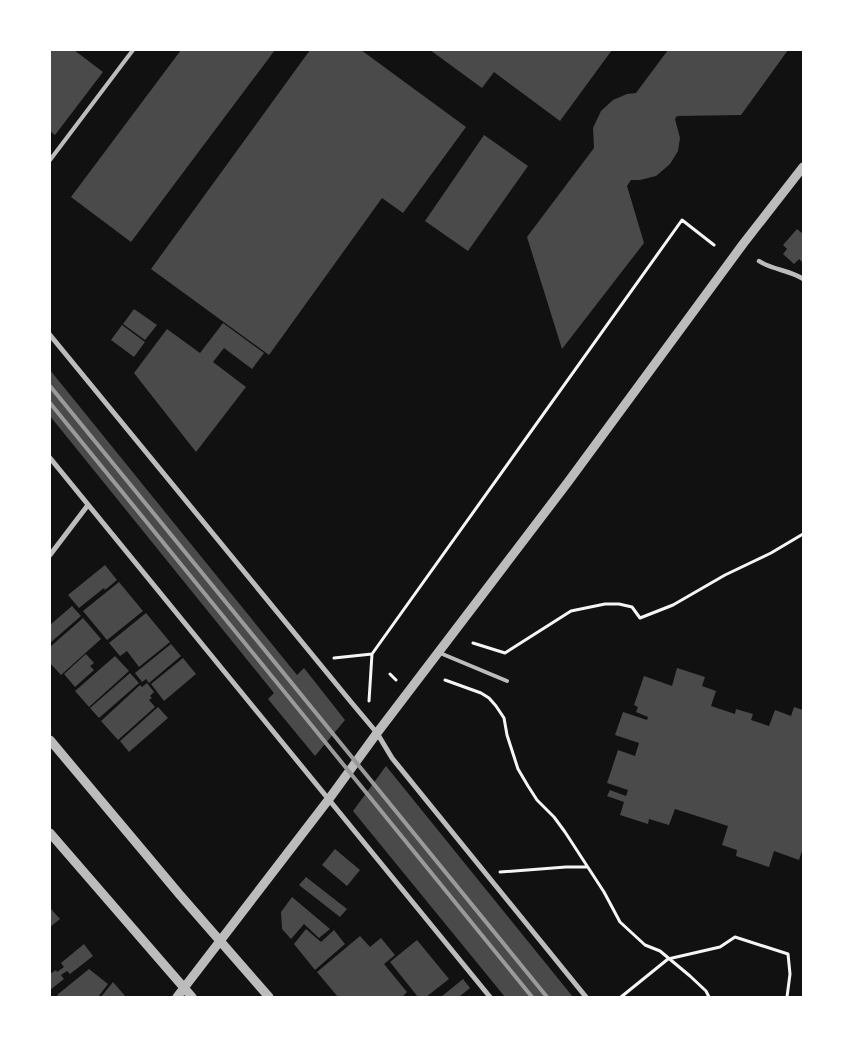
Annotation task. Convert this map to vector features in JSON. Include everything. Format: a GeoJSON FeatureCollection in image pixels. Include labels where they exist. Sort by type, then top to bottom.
{"type":"FeatureCollection","features":[{"type":"Feature","properties":{"kind":"street"},"geometry":{"type":"LineString","coordinates":[[177,997],[329,799],[803,167]]}},
{"type":"Feature","properties":{"kind":"street"},"geometry":{"type":"LineString","coordinates":[[760,261],[794,273],[803,279]]}},
{"type":"Feature","properties":{"kind":"street"},"geometry":{"type":"LineString","coordinates":[[50,335],[377,733],[392,758],[586,997]]}},
{"type":"Feature","properties":{"kind":"street"},"geometry":{"type":"LineString","coordinates":[[50,458],[490,997]]}},
{"type":"Feature","properties":{"kind":"street"},"geometry":{"type":"LineString","coordinates":[[50,555],[88,505]]}},
{"type":"Feature","properties":{"kind":"street"},"geometry":{"type":"LineString","coordinates":[[50,740],[268,997]]}},
{"type":"Feature","properties":{"kind":"street"},"geometry":{"type":"LineString","coordinates":[[51,835],[192,997]]}},
{"type":"Feature","properties":{"kind":"lane"},"geometry":{"type":"LineString","coordinates":[[50,160],[133,50]]}},
{"type":"Feature","properties":{"kind":"lane"},"geometry":{"type":"LineString","coordinates":[[438,653],[507,680]]}},
{"type":"Feature","properties":{"kind":"path"},"geometry":{"type":"LineString","coordinates":[[369,701],[372,654],[682,220],[714,245]]}},
{"type":"Feature","properties":{"kind":"path"},"geometry":{"type":"LineString","coordinates":[[473,643],[505,653],[571,611],[605,604],[619,604],[632,607],[640,618],[673,605],[802,534]]}},
{"type":"Feature","properties":{"kind":"path"},"geometry":{"type":"LineString","coordinates":[[334,658],[372,654]]}},
{"type":"Feature","properties":{"kind":"path"},"geometry":{"type":"LineString","coordinates":[[390,674],[396,680]]}},
{"type":"Feature","properties":{"kind":"path"},"geometry":{"type":"LineString","coordinates":[[445,680],[481,693],[496,706],[504,718],[507,735],[518,769],[537,800],[554,817],[565,832],[604,892],[620,922],[645,945],[660,951],[690,976],[706,991],[709,997]]}},
{"type":"Feature","properties":{"kind":"path"},"geometry":{"type":"LineString","coordinates":[[492,872],[586,867]]}},
{"type":"Feature","properties":{"kind":"path"},"geometry":{"type":"LineString","coordinates":[[620,997],[668,959],[720,947],[735,938],[788,954],[790,974],[786,997]]}},
{"type":"Feature","properties":{"kind":"building"},"geometry":{"type":"Polygon","coordinates":[[[50,50],[74,50],[103,72],[55,135],[50,131],[50,50]]]}},
{"type":"Feature","properties":{"kind":"building"},"geometry":{"type":"Polygon","coordinates":[[[181,50],[275,50],[131,242],[71,197],[181,50]]]}},
{"type":"Feature","properties":{"kind":"building"},"geometry":{"type":"Polygon","coordinates":[[[310,50],[361,50],[466,127],[403,213],[382,198],[269,355],[151,269],[310,50]]]}},
{"type":"Feature","properties":{"kind":"building"},"geometry":{"type":"Polygon","coordinates":[[[430,50],[612,50],[560,121],[494,72],[482,88],[430,50]]]}},
{"type":"Feature","properties":{"kind":"building"},"geometry":{"type":"Polygon","coordinates":[[[668,50],[788,50],[741,115],[677,116],[675,119],[680,138],[678,151],[670,164],[656,176],[631,180],[627,186],[644,243],[562,349],[527,237],[594,148],[593,128],[601,111],[613,100],[627,94],[636,93],[668,50]]]}},
{"type":"Feature","properties":{"kind":"building"},"geometry":{"type":"Polygon","coordinates":[[[484,135],[528,166],[468,251],[425,221],[484,135]]]}},
{"type":"Feature","properties":{"kind":"building"},"geometry":{"type":"Polygon","coordinates":[[[797,229],[803,234],[803,263],[799,259],[794,264],[783,254],[787,249],[783,245],[797,229]]]}},
{"type":"Feature","properties":{"kind":"building"},"geometry":{"type":"Polygon","coordinates":[[[134,309],[157,325],[145,340],[123,324],[134,309]]]}},
{"type":"Feature","properties":{"kind":"building"},"geometry":{"type":"Polygon","coordinates":[[[223,323],[264,353],[252,369],[224,348],[213,362],[246,387],[196,452],[134,373],[167,329],[200,353],[223,323]]]}},
{"type":"Feature","properties":{"kind":"building"},"geometry":{"type":"Polygon","coordinates":[[[122,325],[145,342],[134,357],[111,340],[122,325]]]}},
{"type":"Feature","properties":{"kind":"building"},"geometry":{"type":"Polygon","coordinates":[[[50,370],[297,675],[304,668],[345,720],[315,756],[268,699],[274,693],[50,416],[50,370]]]}},
{"type":"Feature","properties":{"kind":"building"},"geometry":{"type":"Polygon","coordinates":[[[105,565],[117,580],[79,608],[68,595],[105,565]]]}},
{"type":"Feature","properties":{"kind":"building"},"geometry":{"type":"Polygon","coordinates":[[[119,582],[143,611],[107,640],[83,611],[119,582]]]}},
{"type":"Feature","properties":{"kind":"building"},"geometry":{"type":"Polygon","coordinates":[[[72,606],[81,616],[50,643],[50,625],[72,606]]]}},
{"type":"Feature","properties":{"kind":"building"},"geometry":{"type":"Polygon","coordinates":[[[146,613],[170,642],[139,667],[127,651],[120,656],[109,643],[146,613]]]}},
{"type":"Feature","properties":{"kind":"building"},"geometry":{"type":"Polygon","coordinates":[[[83,618],[101,639],[61,675],[50,663],[50,647],[83,618]]]}},
{"type":"Feature","properties":{"kind":"building"},"geometry":{"type":"Polygon","coordinates":[[[171,644],[181,656],[149,683],[146,679],[142,682],[135,673],[171,644]]]}},
{"type":"Feature","properties":{"kind":"building"},"geometry":{"type":"Polygon","coordinates":[[[86,654],[94,663],[90,666],[94,670],[75,687],[64,674],[86,654]]]}},
{"type":"Feature","properties":{"kind":"building"},"geometry":{"type":"Polygon","coordinates":[[[115,656],[129,671],[89,707],[75,691],[115,656]]]}},
{"type":"Feature","properties":{"kind":"building"},"geometry":{"type":"Polygon","coordinates":[[[183,658],[196,674],[164,701],[151,684],[183,658]]]}},
{"type":"Feature","properties":{"kind":"building"},"geometry":{"type":"Polygon","coordinates":[[[677,668],[705,677],[702,686],[716,691],[711,706],[735,714],[736,709],[753,714],[751,720],[769,726],[775,710],[791,716],[794,707],[803,710],[803,848],[799,860],[774,851],[769,867],[736,856],[737,850],[722,845],[728,826],[675,809],[669,825],[649,819],[648,824],[620,815],[624,802],[607,796],[610,790],[626,796],[628,790],[607,783],[618,750],[635,756],[639,743],[615,735],[623,712],[647,720],[648,717],[636,712],[638,707],[634,705],[644,676],[672,686],[677,668]]]}},
{"type":"Feature","properties":{"kind":"building"},"geometry":{"type":"Polygon","coordinates":[[[130,673],[139,683],[99,718],[90,708],[130,673]]]}},
{"type":"Feature","properties":{"kind":"building"},"geometry":{"type":"Polygon","coordinates":[[[147,683],[154,692],[149,700],[155,707],[118,740],[101,721],[140,685],[142,687],[147,683]]]}},
{"type":"Feature","properties":{"kind":"building"},"geometry":{"type":"Polygon","coordinates":[[[158,707],[168,718],[129,752],[120,741],[158,707]]]}},
{"type":"Feature","properties":{"kind":"building"},"geometry":{"type":"Polygon","coordinates":[[[386,766],[573,997],[505,997],[353,811],[386,766]]]}},
{"type":"Feature","properties":{"kind":"building"},"geometry":{"type":"Polygon","coordinates":[[[335,849],[360,870],[347,886],[322,865],[335,849]]]}},
{"type":"Feature","properties":{"kind":"building"},"geometry":{"type":"Polygon","coordinates":[[[306,877],[347,909],[340,917],[299,885],[306,877]]]}},
{"type":"Feature","properties":{"kind":"building"},"geometry":{"type":"Polygon","coordinates":[[[292,897],[330,929],[319,938],[304,924],[291,939],[282,929],[281,912],[292,897]]]}},
{"type":"Feature","properties":{"kind":"building"},"geometry":{"type":"Polygon","coordinates":[[[50,908],[60,919],[50,927],[50,908]]]}},
{"type":"Feature","properties":{"kind":"building"},"geometry":{"type":"Polygon","coordinates":[[[306,929],[321,942],[334,930],[345,944],[315,970],[294,944],[306,929]]]}},
{"type":"Feature","properties":{"kind":"building"},"geometry":{"type":"Polygon","coordinates":[[[360,936],[370,947],[381,938],[395,955],[384,964],[407,992],[402,997],[338,997],[317,972],[360,936]]]}},
{"type":"Feature","properties":{"kind":"building"},"geometry":{"type":"Polygon","coordinates":[[[417,940],[449,979],[426,997],[418,997],[390,962],[417,940]]]}},
{"type":"Feature","properties":{"kind":"building"},"geometry":{"type":"Polygon","coordinates":[[[84,944],[93,956],[70,974],[67,971],[61,975],[64,979],[50,990],[50,974],[64,967],[61,963],[84,944]]]}},
{"type":"Feature","properties":{"kind":"building"},"geometry":{"type":"Polygon","coordinates":[[[89,969],[108,984],[98,997],[60,997],[57,995],[89,969]]]}},
{"type":"Feature","properties":{"kind":"building"},"geometry":{"type":"Polygon","coordinates":[[[463,979],[470,988],[459,997],[441,997],[463,979]]]}},
{"type":"Feature","properties":{"kind":"building"},"geometry":{"type":"Polygon","coordinates":[[[113,982],[126,997],[101,997],[113,982]]]}},
{"type":"Feature","properties":{"kind":"railway"},"geometry":{"type":"LineString","coordinates":[[50,386],[547,997]]}},
{"type":"Feature","properties":{"kind":"railway"},"geometry":{"type":"LineString","coordinates":[[50,403],[532,997]]}}]}
